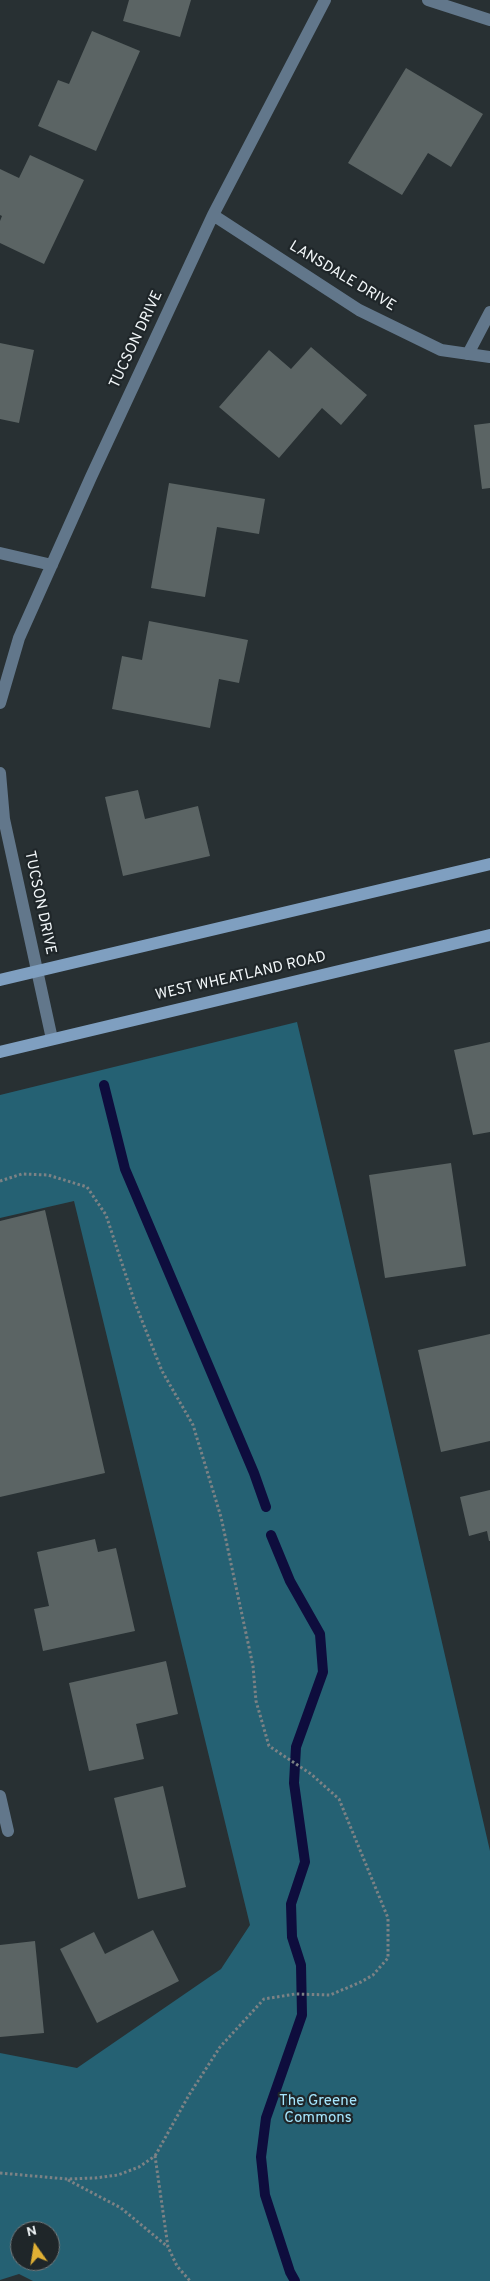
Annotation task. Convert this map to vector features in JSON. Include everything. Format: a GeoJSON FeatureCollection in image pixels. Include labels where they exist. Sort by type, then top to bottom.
{"type":"FeatureCollection","features":[{"type":"Feature","properties":{"kind":"main road"},"geometry":{"type":"LineString","coordinates":[[0,980],[490,864]]}},
{"type":"Feature","properties":{"kind":"main road","name":"WEST WHEATLAND ROAD"},"geometry":{"type":"LineString","coordinates":[[0,1052],[490,934]]}},
{"type":"Feature","properties":{"kind":"street","name":"TUCSON DRIVE"},"geometry":{"type":"LineString","coordinates":[[0,702],[19,638],[213,215],[326,0]]}},
{"type":"Feature","properties":{"kind":"street"},"geometry":{"type":"LineString","coordinates":[[428,0],[490,20]]}},
{"type":"Feature","properties":{"kind":"street","name":"LANSDALE DRIVE"},"geometry":{"type":"LineString","coordinates":[[213,215],[359,310],[441,350],[490,357]]}},
{"type":"Feature","properties":{"kind":"street"},"geometry":{"type":"LineString","coordinates":[[468,354],[490,312]]}},
{"type":"Feature","properties":{"kind":"street"},"geometry":{"type":"LineString","coordinates":[[0,553],[52,565]]}},
{"type":"Feature","properties":{"kind":"street","name":"TUCSON DRIVE"},"geometry":{"type":"LineString","coordinates":[[0,773],[4,820],[52,1039]]}},
{"type":"Feature","properties":{"kind":"street"},"geometry":{"type":"LineString","coordinates":[[0,1796],[8,1831]]}},
{"type":"Feature","properties":{"kind":"path"},"geometry":{"type":"LineString","coordinates":[[0,1181],[22,1174],[48,1175],[87,1187],[106,1215],[135,1303],[162,1371],[193,1425],[220,1518],[253,1666],[259,1710],[269,1746],[311,1774],[339,1799],[388,1918],[388,1958],[374,1974],[361,1982],[330,1995],[295,1994],[264,1999],[220,2046],[189,2095],[155,2156],[139,2167],[118,2175],[67,2180],[0,2173]]}},
{"type":"Feature","properties":{"kind":"path"},"geometry":{"type":"LineString","coordinates":[[155,2156],[168,2247],[177,2266],[190,2281]]}},
{"type":"Feature","properties":{"kind":"path"},"geometry":{"type":"LineString","coordinates":[[67,2180],[121,2208],[168,2247]]}},
{"type":"Feature","properties":{"kind":"green space","name":"The Greene Commons"},"geometry":{"type":"Polygon","coordinates":[[[297,1022],[490,1851],[490,2281],[33,2281],[19,2274],[0,2280],[0,2053],[77,2068],[221,1969],[250,1925],[74,1201],[0,1218],[0,1095],[297,1022]]]}},
{"type":"Feature","properties":{"kind":"building"},"geometry":{"type":"Polygon","coordinates":[[[129,0],[191,0],[180,37],[123,21],[129,0]]]}},
{"type":"Feature","properties":{"kind":"building"},"geometry":{"type":"Polygon","coordinates":[[[92,31],[140,51],[96,151],[38,126],[58,80],[69,84],[92,31]]]}},
{"type":"Feature","properties":{"kind":"building"},"geometry":{"type":"Polygon","coordinates":[[[406,68],[483,114],[451,167],[428,153],[402,195],[348,163],[406,68]]]}},
{"type":"Feature","properties":{"kind":"building"},"geometry":{"type":"Polygon","coordinates":[[[30,155],[84,180],[44,264],[0,243],[0,221],[2,216],[0,215],[0,169],[19,178],[30,155]]]}},
{"type":"Feature","properties":{"kind":"building"},"geometry":{"type":"Polygon","coordinates":[[[0,343],[34,350],[19,423],[0,419],[0,343]]]}},
{"type":"Feature","properties":{"kind":"building"},"geometry":{"type":"Polygon","coordinates":[[[311,347],[367,395],[341,425],[322,408],[279,458],[219,407],[269,350],[291,369],[311,347]]]}},
{"type":"Feature","properties":{"kind":"building"},"geometry":{"type":"Polygon","coordinates":[[[490,423],[490,488],[482,489],[474,425],[490,423]]]}},
{"type":"Feature","properties":{"kind":"building"},"geometry":{"type":"Polygon","coordinates":[[[169,483],[265,499],[259,534],[217,527],[205,597],[151,588],[169,483]]]}},
{"type":"Feature","properties":{"kind":"building"},"geometry":{"type":"Polygon","coordinates":[[[149,621],[248,640],[239,683],[219,679],[210,728],[112,709],[122,656],[142,660],[149,621]]]}},
{"type":"Feature","properties":{"kind":"building"},"geometry":{"type":"Polygon","coordinates":[[[138,790],[145,819],[198,806],[210,856],[123,876],[105,797],[138,790]]]}},
{"type":"Feature","properties":{"kind":"building"},"geometry":{"type":"Polygon","coordinates":[[[490,1042],[490,1132],[473,1135],[454,1050],[490,1042]]]}},
{"type":"Feature","properties":{"kind":"building"},"geometry":{"type":"Polygon","coordinates":[[[451,1163],[466,1266],[385,1278],[369,1175],[451,1163]]]}},
{"type":"Feature","properties":{"kind":"building"},"geometry":{"type":"Polygon","coordinates":[[[45,1210],[105,1473],[0,1497],[0,1221],[45,1210]]]}},
{"type":"Feature","properties":{"kind":"building"},"geometry":{"type":"Polygon","coordinates":[[[490,1334],[490,1441],[441,1452],[418,1350],[490,1334]]]}},
{"type":"Feature","properties":{"kind":"building"},"geometry":{"type":"Polygon","coordinates":[[[490,1490],[489,1541],[487,1531],[469,1536],[460,1497],[490,1490]]]}},
{"type":"Feature","properties":{"kind":"building"},"geometry":{"type":"Polygon","coordinates":[[[95,1539],[98,1552],[116,1548],[135,1631],[43,1651],[34,1609],[49,1606],[37,1552],[95,1539]]]}},
{"type":"Feature","properties":{"kind":"building"},"geometry":{"type":"Polygon","coordinates":[[[166,1661],[178,1714],[136,1724],[144,1759],[89,1771],[69,1683],[166,1661]]]}},
{"type":"Feature","properties":{"kind":"building"},"geometry":{"type":"Polygon","coordinates":[[[163,1786],[186,1887],[138,1899],[114,1798],[163,1786]]]}},
{"type":"Feature","properties":{"kind":"building"},"geometry":{"type":"Polygon","coordinates":[[[153,1930],[179,1981],[97,2023],[60,1949],[94,1932],[105,1954],[153,1930]]]}},
{"type":"Feature","properties":{"kind":"building"},"geometry":{"type":"Polygon","coordinates":[[[35,1941],[44,2033],[0,2037],[0,1945],[35,1941]]]}},
{"type":"Feature","properties":{"kind":"waterway"},"geometry":{"type":"LineString","coordinates":[[104,1085],[125,1169],[254,1473],[266,1507]]}},
{"type":"Feature","properties":{"kind":"waterway"},"geometry":{"type":"LineString","coordinates":[[271,1535],[290,1581],[320,1634],[323,1672],[296,1747],[294,1783],[305,1862],[291,1904],[292,1937],[301,1965],[302,2015],[266,2118],[261,2157],[265,2195],[290,2272],[295,2281]]}}]}
